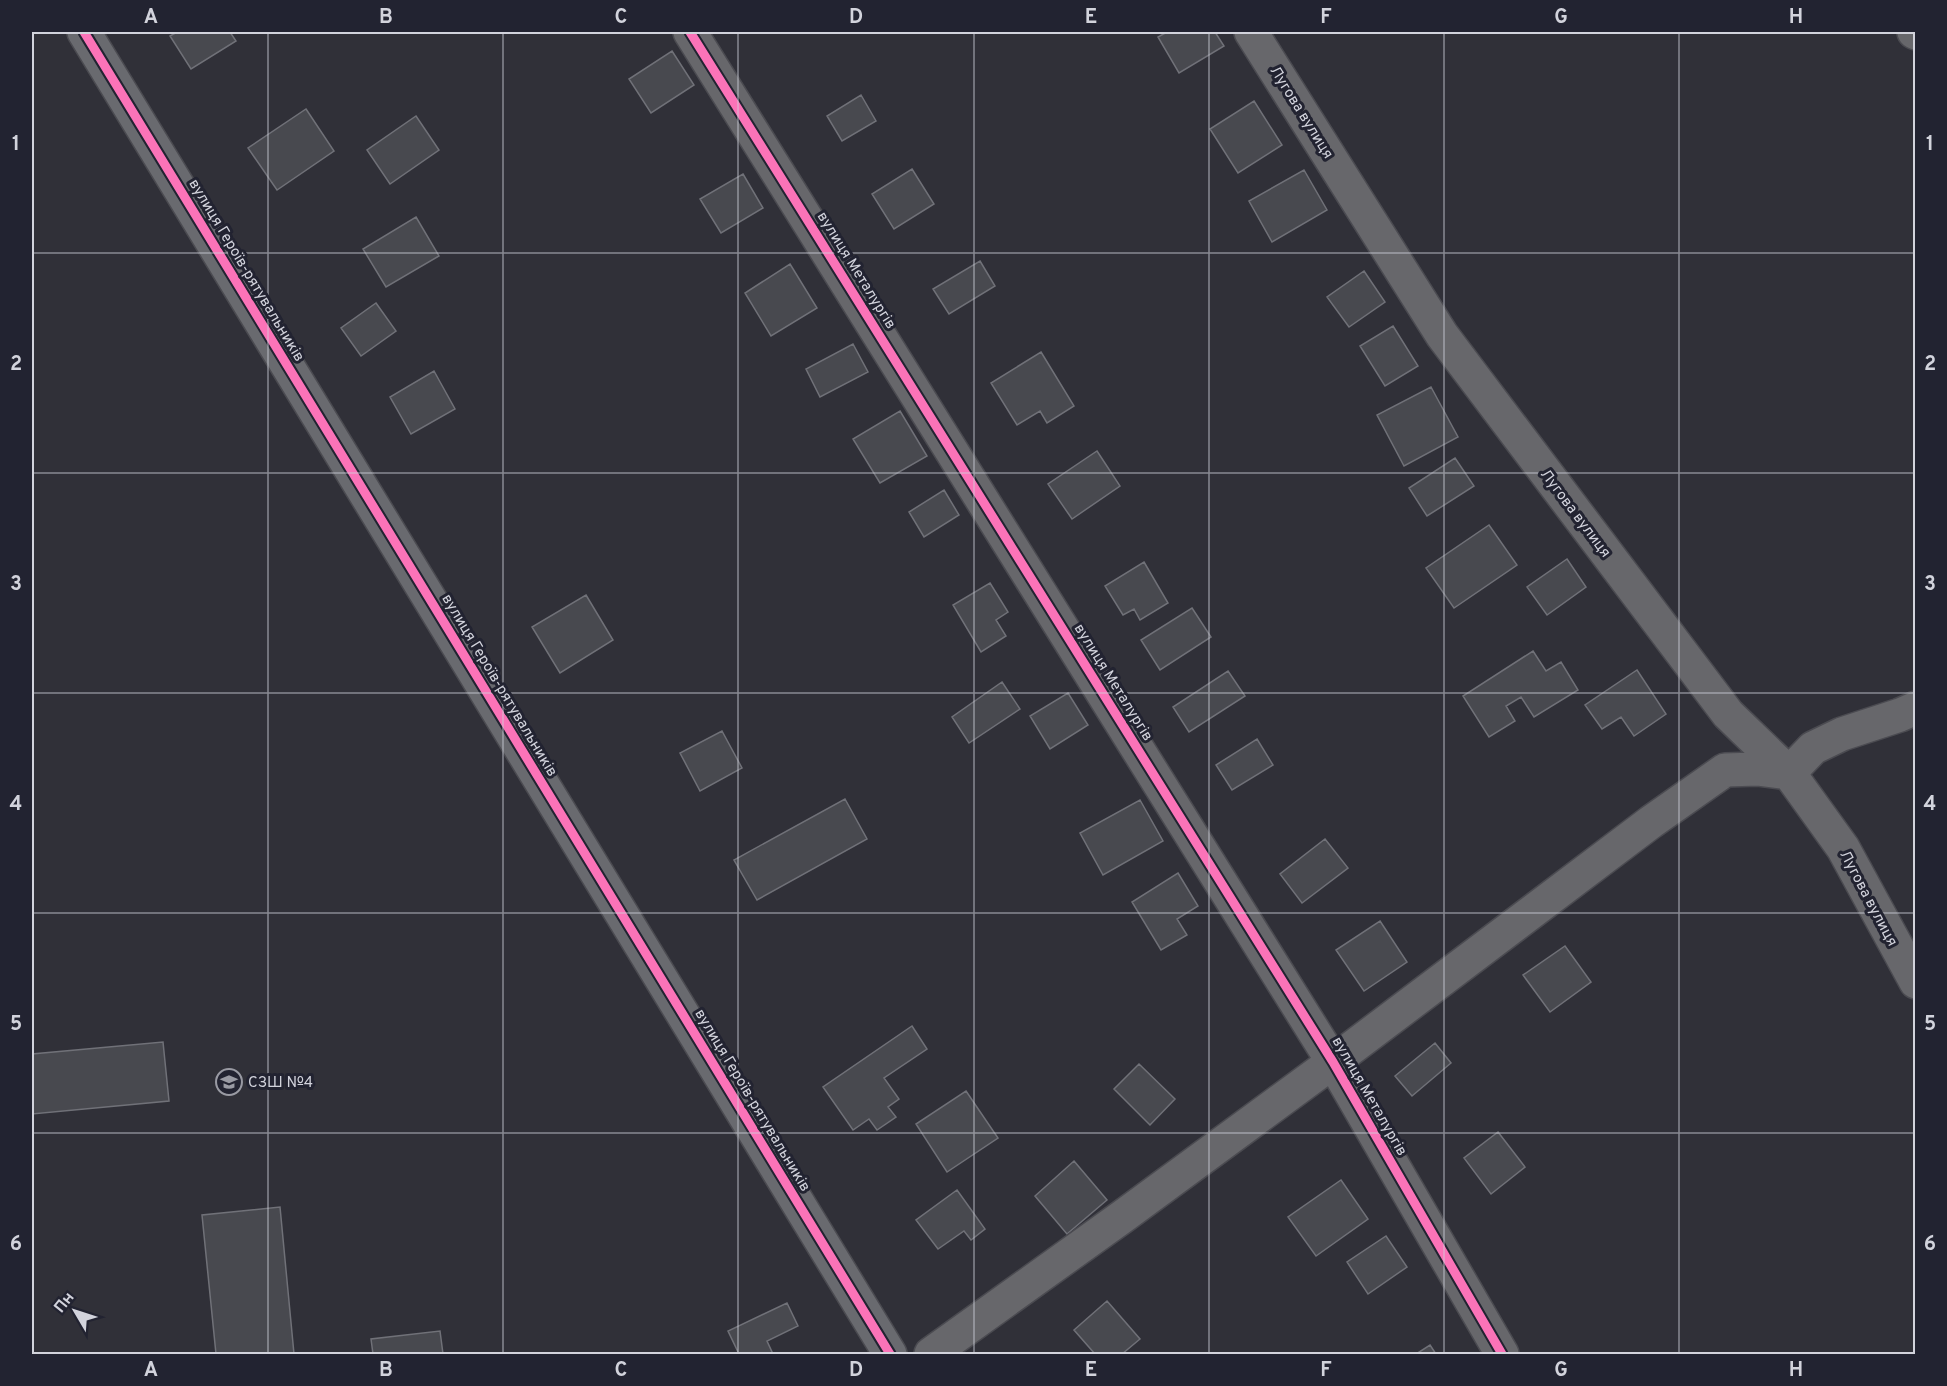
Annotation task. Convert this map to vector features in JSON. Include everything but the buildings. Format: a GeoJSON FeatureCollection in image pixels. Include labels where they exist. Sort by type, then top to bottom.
{"type":"FeatureCollection","features":[{"type":"Feature","properties":{"kind":"street","name":"вулиця Героїв-рятувальників"},"geometry":{"type":"LineString","coordinates":[[84,32],[890,1354]]}},
{"type":"Feature","properties":{"kind":"street","name":"вулиця Металургів"},"geometry":{"type":"LineString","coordinates":[[690,32],[1333,1062],[1502,1354]]}},
{"type":"Feature","properties":{"kind":"street","name":"Лугова вулиця"},"geometry":{"type":"LineString","coordinates":[[1251,32],[1442,335],[1728,714],[1789,773],[1843,849],[1916,982]]}},
{"type":"Feature","properties":{"kind":"street"},"geometry":{"type":"LineString","coordinates":[[932,1354],[1333,1062],[1651,822],[1725,770],[1757,769],[1789,773],[1813,748],[1842,734],[1916,708]]}},
{"type":"Feature","properties":{"kind":"cycle path"},"geometry":{"type":"LineString","coordinates":[[84,32],[890,1354]]}},
{"type":"Feature","properties":{"kind":"cycle path"},"geometry":{"type":"LineString","coordinates":[[690,32],[1333,1062],[1502,1354]]}},
{"type":"Feature","properties":{"kind":"place","name":"СЗШ №4"},"geometry":{"type":"Point","coordinates":[229,1082]}}]}
